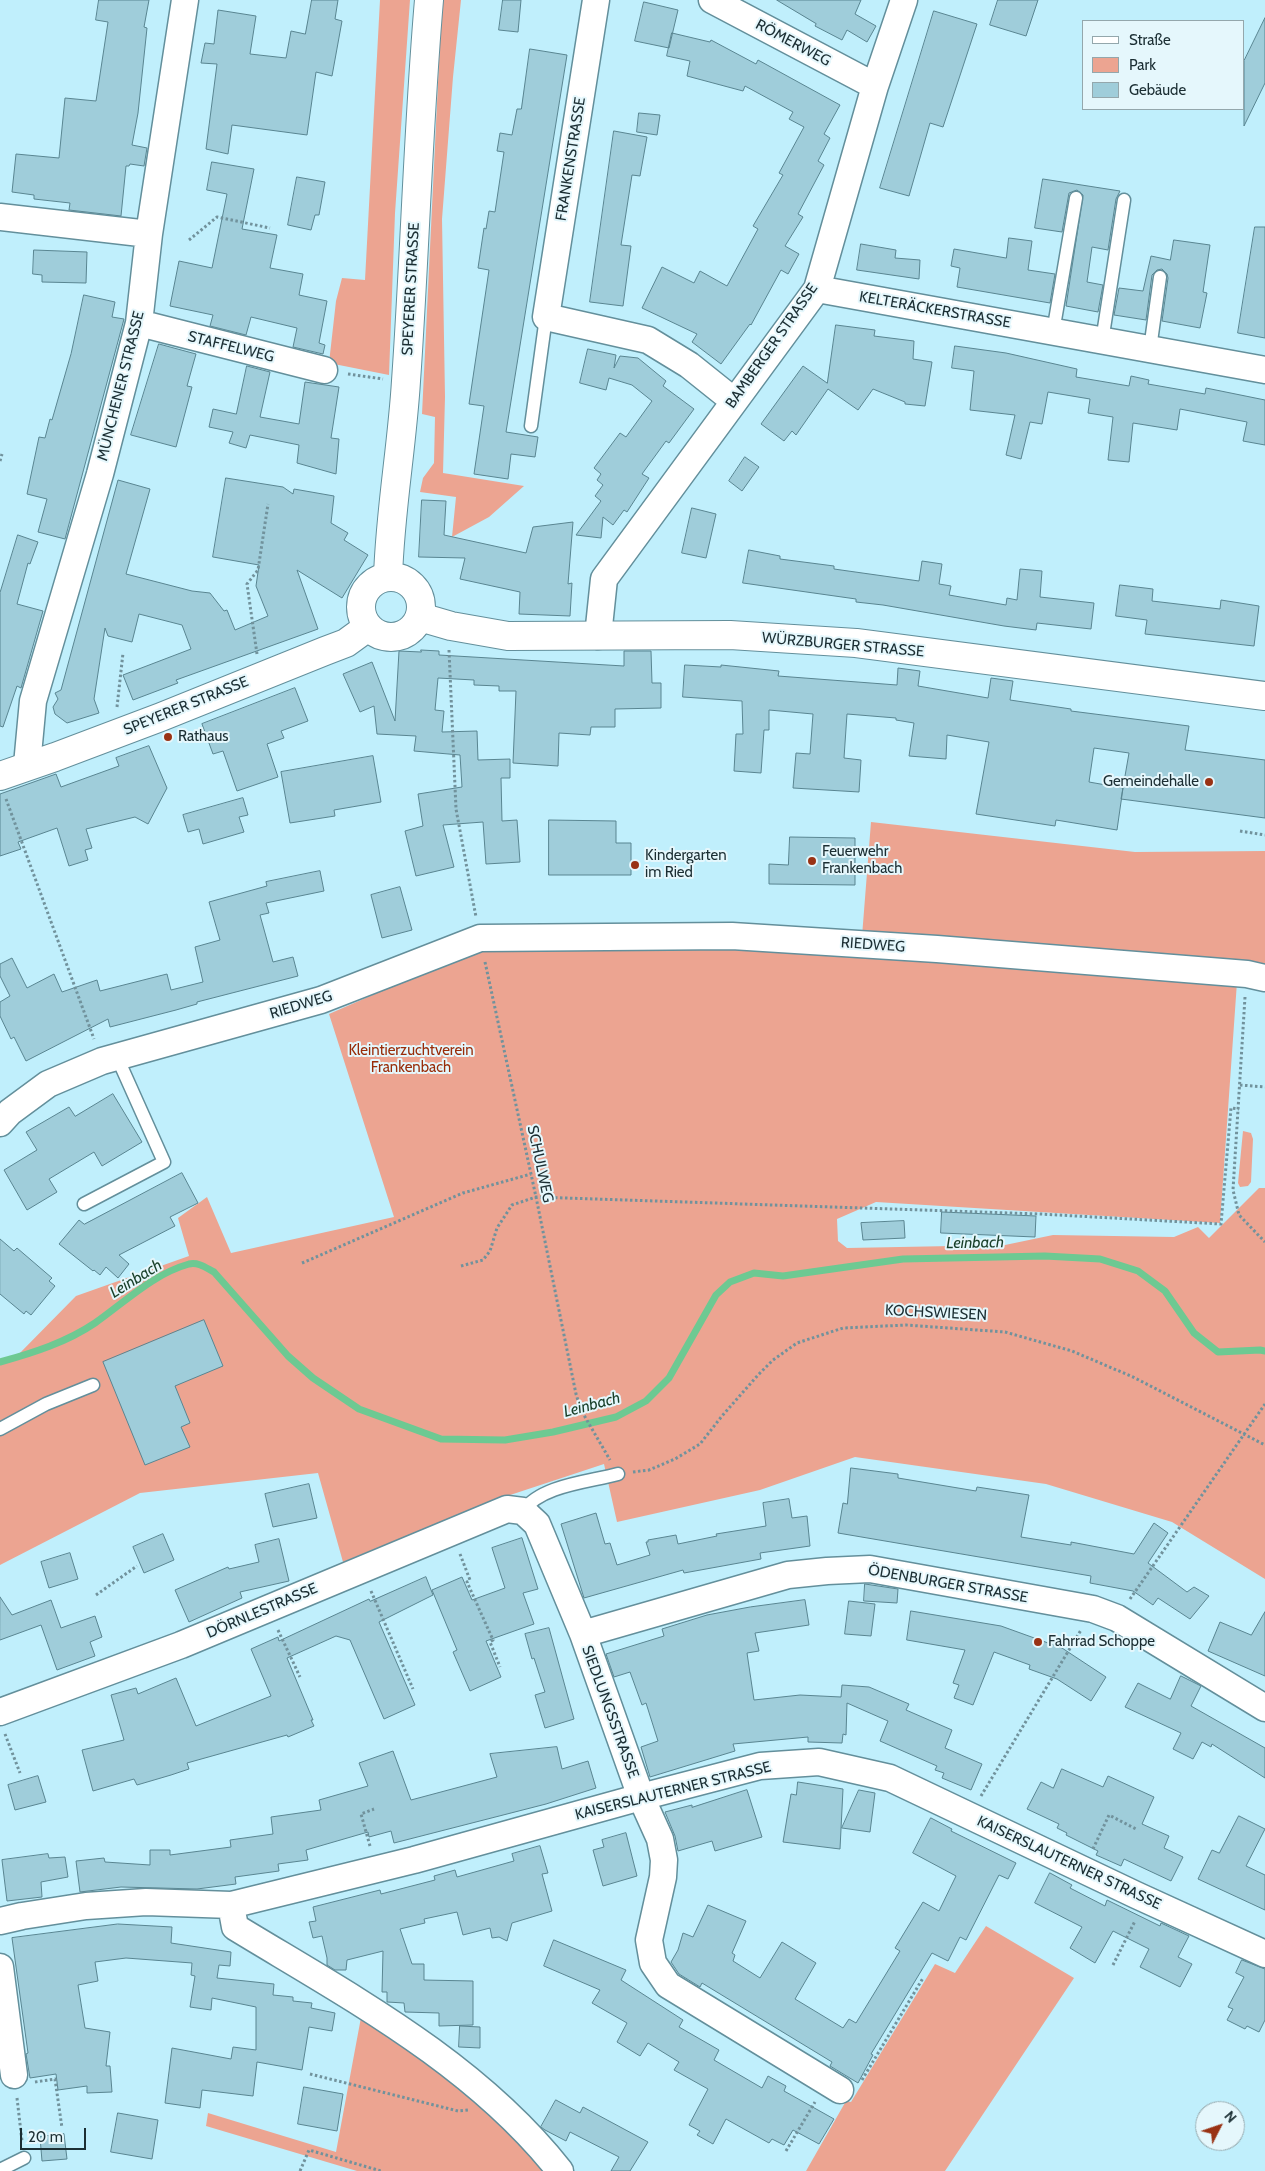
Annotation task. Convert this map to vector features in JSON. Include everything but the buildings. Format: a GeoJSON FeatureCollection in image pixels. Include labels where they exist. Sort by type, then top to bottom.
{"type":"FeatureCollection","features":[{"type":"Feature","properties":{"kind":"main road","name":"SPEYERER STRASSE"},"geometry":{"type":"LineString","coordinates":[[388,577],[389,540],[406,382],[428,0]]}},
{"type":"Feature","properties":{"kind":"main road"},"geometry":{"type":"LineString","coordinates":[[388,577],[403,580],[415,589],[420,598],[420,617],[410,631],[398,636],[383,636],[368,627],[361,611],[362,597],[364,592],[376,580],[388,577]]}},
{"type":"Feature","properties":{"kind":"main road","name":"WÜRZBURGER STRASSE"},"geometry":{"type":"LineString","coordinates":[[420,617],[451,626],[508,636],[730,635],[856,643],[1265,696]]}},
{"type":"Feature","properties":{"kind":"main road","name":"SPEYERER STRASSE"},"geometry":{"type":"LineString","coordinates":[[2,783],[27,765],[55,757],[114,735],[346,643],[368,627]]}},
{"type":"Feature","properties":{"kind":"street","name":"MÜNCHENER STRASSE"},"geometry":{"type":"LineString","coordinates":[[27,765],[33,701],[100,474],[139,323],[149,234],[186,0]]}},
{"type":"Feature","properties":{"kind":"street","name":"FRANKENSTRASSE"},"geometry":{"type":"LineString","coordinates":[[546,317],[596,0]]}},
{"type":"Feature","properties":{"kind":"street","name":"RÖMERWEG"},"geometry":{"type":"LineString","coordinates":[[712,0],[875,86]]}},
{"type":"Feature","properties":{"kind":"street","name":"BAMBERGER STRASSE"},"geometry":{"type":"LineString","coordinates":[[598,636],[604,579],[817,289],[875,86],[904,0]]}},
{"type":"Feature","properties":{"kind":"street"},"geometry":{"type":"LineString","coordinates":[[0,217],[149,234]]}},
{"type":"Feature","properties":{"kind":"street","name":"KELTERÄCKERSTRASSE"},"geometry":{"type":"LineString","coordinates":[[817,289],[1265,370]]}},
{"type":"Feature","properties":{"kind":"street"},"geometry":{"type":"LineString","coordinates":[[546,317],[648,340],[689,365],[734,401]]}},
{"type":"Feature","properties":{"kind":"street","name":"STAFFELWEG"},"geometry":{"type":"LineString","coordinates":[[139,323],[324,370]]}},
{"type":"Feature","properties":{"kind":"street","name":"RIEDWEG"},"geometry":{"type":"LineString","coordinates":[[0,1123],[10,1112],[48,1084],[110,1059],[321,1000],[480,938],[732,936],[937,949],[1256,976]]}},
{"type":"Feature","properties":{"kind":"street","name":"DÖRNLESTRASSE"},"geometry":{"type":"LineString","coordinates":[[2,1720],[507,1509],[523,1511]]}},
{"type":"Feature","properties":{"kind":"street","name":"SIEDLUNGSSTRASSE"},"geometry":{"type":"LineString","coordinates":[[523,1511],[537,1524],[583,1634],[641,1797],[660,1839],[664,1860],[663,1878],[650,1940],[653,1963],[668,1985],[834,2086]]}},
{"type":"Feature","properties":{"kind":"street","name":"ÖDENBURGER STRASSE"},"geometry":{"type":"LineString","coordinates":[[583,1634],[788,1575],[870,1569],[1093,1609],[1117,1618],[1265,1708]]}},
{"type":"Feature","properties":{"kind":"street","name":"KAISERSLAUTERNER STRASSE"},"geometry":{"type":"LineString","coordinates":[[0,1921],[94,1906],[146,1902],[231,1904],[377,1869],[760,1766],[819,1762],[890,1778],[1145,1900],[1265,1954]]}},
{"type":"Feature","properties":{"kind":"street"},"geometry":{"type":"LineString","coordinates":[[231,1904],[235,1927],[413,2038],[446,2061],[490,2097],[521,2127],[560,2171]]}},
{"type":"Feature","properties":{"kind":"street"},"geometry":{"type":"LineString","coordinates":[[0,1967],[14,2080]]}},
{"type":"Feature","properties":{"kind":"lane"},"geometry":{"type":"LineString","coordinates":[[1053,332],[1076,198]]}},
{"type":"Feature","properties":{"kind":"lane"},"geometry":{"type":"LineString","coordinates":[[1102,341],[1124,200]]}},
{"type":"Feature","properties":{"kind":"lane"},"geometry":{"type":"LineString","coordinates":[[1150,349],[1160,277]]}},
{"type":"Feature","properties":{"kind":"lane","name":"FRANKENSTRASSE"},"geometry":{"type":"LineString","coordinates":[[531,426],[546,317]]}},
{"type":"Feature","properties":{"kind":"lane"},"geometry":{"type":"LineString","coordinates":[[84,1204],[164,1162],[110,1059]]}},
{"type":"Feature","properties":{"kind":"lane"},"geometry":{"type":"LineString","coordinates":[[0,1429],[46,1404],[93,1385]]}},
{"type":"Feature","properties":{"kind":"lane"},"geometry":{"type":"LineString","coordinates":[[523,1511],[529,1502],[544,1492],[618,1474]]}},
{"type":"Feature","properties":{"kind":"lane"},"geometry":{"type":"LineString","coordinates":[[0,2170],[24,2158]]}},
{"type":"Feature","properties":{"kind":"path"},"geometry":{"type":"LineString","coordinates":[[189,240],[217,216],[270,228]]}},
{"type":"Feature","properties":{"kind":"path"},"geometry":{"type":"LineString","coordinates":[[324,370],[406,382]]}},
{"type":"Feature","properties":{"kind":"path"},"geometry":{"type":"LineString","coordinates":[[0,461],[2,454]]}},
{"type":"Feature","properties":{"kind":"path"},"geometry":{"type":"LineString","coordinates":[[260,677],[247,584],[258,570],[268,504]]}},
{"type":"Feature","properties":{"kind":"path"},"geometry":{"type":"LineString","coordinates":[[451,626],[449,657],[456,809],[480,938]]}},
{"type":"Feature","properties":{"kind":"path"},"geometry":{"type":"LineString","coordinates":[[114,735],[123,653]]}},
{"type":"Feature","properties":{"kind":"path"},"geometry":{"type":"LineString","coordinates":[[2,783],[110,1059]]}},
{"type":"Feature","properties":{"kind":"path"},"geometry":{"type":"LineString","coordinates":[[1240,831],[1265,835]]}},
{"type":"Feature","properties":{"kind":"path","name":"SCHULWEG"},"geometry":{"type":"LineString","coordinates":[[480,938],[536,1196],[576,1394],[581,1410],[598,1441]]}},
{"type":"Feature","properties":{"kind":"path"},"geometry":{"type":"LineString","coordinates":[[1256,976],[1240,1085],[1233,1190],[1239,1215],[1265,1242]]}},
{"type":"Feature","properties":{"kind":"path"},"geometry":{"type":"LineString","coordinates":[[1240,1085],[1265,1087]]}},
{"type":"Feature","properties":{"kind":"path"},"geometry":{"type":"LineString","coordinates":[[462,1266],[483,1260],[490,1251],[497,1228],[512,1204],[536,1196],[1040,1214],[1222,1224],[1230,1108],[1238,1109]]}},
{"type":"Feature","properties":{"kind":"path"},"geometry":{"type":"LineString","coordinates":[[302,1263],[463,1194],[531,1174]]}},
{"type":"Feature","properties":{"kind":"path","name":"KOCHSWIESEN"},"geometry":{"type":"LineString","coordinates":[[618,1474],[649,1470],[675,1459],[700,1444],[722,1416],[773,1360],[797,1343],[843,1328],[906,1325],[1005,1332],[1072,1351],[1133,1377],[1245,1433],[1265,1445]]}},
{"type":"Feature","properties":{"kind":"path"},"geometry":{"type":"LineString","coordinates":[[1117,1618],[1265,1404]]}},
{"type":"Feature","properties":{"kind":"path"},"geometry":{"type":"LineString","coordinates":[[451,1533],[470,1580],[468,1582],[493,1640],[490,1642],[500,1667]]}},
{"type":"Feature","properties":{"kind":"path"},"geometry":{"type":"LineString","coordinates":[[96,1595],[137,1566]]}},
{"type":"Feature","properties":{"kind":"path"},"geometry":{"type":"LineString","coordinates":[[362,1570],[414,1689]]}},
{"type":"Feature","properties":{"kind":"path"},"geometry":{"type":"LineString","coordinates":[[268,1609],[300,1677]]}},
{"type":"Feature","properties":{"kind":"path"},"geometry":{"type":"LineString","coordinates":[[969,1816],[1072,1646]]}},
{"type":"Feature","properties":{"kind":"path"},"geometry":{"type":"LineString","coordinates":[[2,1720],[20,1773]]}},
{"type":"Feature","properties":{"kind":"path"},"geometry":{"type":"LineString","coordinates":[[374,1809],[362,1814],[377,1869]]}},
{"type":"Feature","properties":{"kind":"path"},"geometry":{"type":"LineString","coordinates":[[1083,1870],[1109,1815],[1136,1829]]}},
{"type":"Feature","properties":{"kind":"path"},"geometry":{"type":"LineString","coordinates":[[1113,1965],[1145,1900]]}},
{"type":"Feature","properties":{"kind":"path"},"geometry":{"type":"LineString","coordinates":[[786,2151],[834,2086],[859,2086],[923,1978]]}},
{"type":"Feature","properties":{"kind":"path"},"geometry":{"type":"LineString","coordinates":[[310,2074],[458,2111],[471,2110],[490,2097]]}},
{"type":"Feature","properties":{"kind":"path"},"geometry":{"type":"LineString","coordinates":[[24,2158],[14,2080],[55,2079],[62,2128]]}},
{"type":"Feature","properties":{"kind":"path"},"geometry":{"type":"LineString","coordinates":[[300,2171],[310,2150],[381,2171]]}},
{"type":"Feature","properties":{"kind":"green space"},"geometry":{"type":"Polygon","coordinates":[[[380,0],[410,0],[395,213],[389,375],[329,363],[336,301],[342,278],[365,280],[380,0]]]}},
{"type":"Feature","properties":{"kind":"green space"},"geometry":{"type":"Polygon","coordinates":[[[442,0],[461,0],[442,219],[445,397],[443,473],[524,486],[489,517],[452,537],[456,497],[420,492],[423,478],[434,463],[435,417],[422,414],[442,0]]]}},
{"type":"Feature","properties":{"kind":"green space","name":"Kleintierzuchtverein Frankenbach"},"geometry":{"type":"Polygon","coordinates":[[[871,822],[1135,852],[1265,851],[1265,966],[1237,982],[1220,1223],[876,1202],[837,1219],[838,1241],[847,1248],[1005,1245],[1053,1235],[1174,1237],[1198,1227],[1209,1238],[1259,1188],[1265,1188],[1265,1579],[1172,1522],[1046,1484],[855,1457],[760,1490],[617,1522],[604,1464],[492,1501],[343,1562],[318,1473],[140,1493],[0,1565],[0,1361],[15,1358],[76,1296],[189,1256],[178,1218],[207,1197],[231,1253],[394,1217],[329,1014],[478,949],[861,949],[871,822]]]}},
{"type":"Feature","properties":{"kind":"green space"},"geometry":{"type":"Polygon","coordinates":[[[1243,1131],[1251,1133],[1253,1139],[1251,1182],[1248,1186],[1240,1187],[1238,1183],[1243,1131]]]}},
{"type":"Feature","properties":{"kind":"green space"},"geometry":{"type":"Polygon","coordinates":[[[986,1926],[1074,1978],[945,2171],[806,2171],[846,2101],[851,2102],[935,1964],[955,1973],[986,1926]]]}},
{"type":"Feature","properties":{"kind":"green space"},"geometry":{"type":"Polygon","coordinates":[[[362,2012],[456,2075],[552,2171],[357,2171],[206,2126],[208,2113],[336,2152],[362,2012]]]}},
{"type":"Feature","properties":{"kind":"waterway","name":"Leinbach"},"geometry":{"type":"LineString","coordinates":[[0,1362],[37,1351],[73,1336],[95,1323],[163,1274],[189,1264],[196,1264],[214,1272],[288,1356],[313,1378],[359,1409],[441,1439],[505,1440],[553,1432],[616,1417],[646,1401],[669,1378],[716,1295],[730,1282],[754,1273],[783,1276],[903,1259],[1045,1256],[1100,1259],[1138,1271],[1165,1291],[1194,1333],[1218,1352],[1265,1351]]}},
{"type":"Feature","properties":{"kind":"place","name":"Rathaus"},"geometry":{"type":"Point","coordinates":[168,737]}},
{"type":"Feature","properties":{"kind":"place","name":"Gemeindehalle"},"geometry":{"type":"Point","coordinates":[1209,782]}},
{"type":"Feature","properties":{"kind":"place","name":"Feuerwehr Frankenbach"},"geometry":{"type":"Point","coordinates":[812,861]}},
{"type":"Feature","properties":{"kind":"place","name":"Kindergarten im Ried"},"geometry":{"type":"Point","coordinates":[635,865]}},
{"type":"Feature","properties":{"kind":"place","name":"Fahrrad Schoppe"},"geometry":{"type":"Point","coordinates":[1038,1642]}}]}
